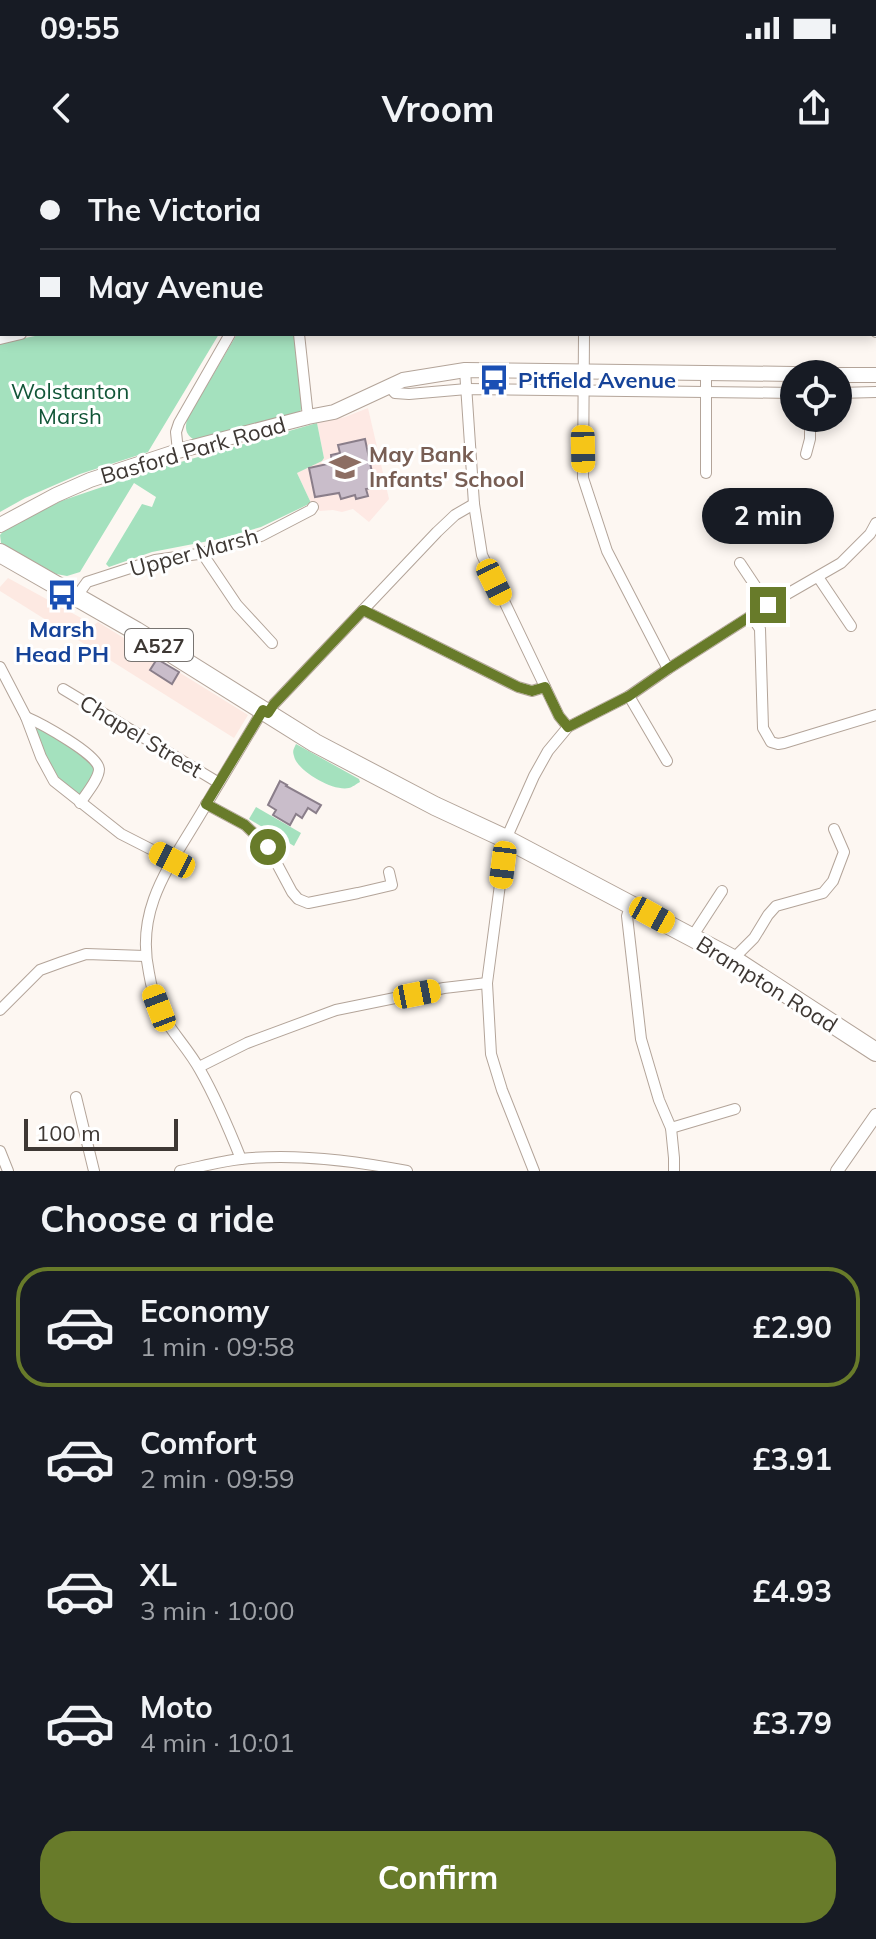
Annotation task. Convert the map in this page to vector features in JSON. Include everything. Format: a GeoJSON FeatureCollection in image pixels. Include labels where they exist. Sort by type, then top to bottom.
{"type":"FeatureCollection","features":[{"type":"Feature","properties":{"kind":"highway","name":"A527"},"geometry":{"type":"LineString","coordinates":[[0,553],[77,596],[266,712]]}},
{"type":"Feature","properties":{"kind":"highway","name":"Brampton Road"},"geometry":{"type":"LineString","coordinates":[[266,712],[315,743],[733,959],[876,1052]]}},
{"type":"Feature","properties":{"kind":"main road","name":"Basford Park Road"},"geometry":{"type":"LineString","coordinates":[[0,525],[90,480],[178,451],[334,412],[403,380],[465,370],[780,374]]}},
{"type":"Feature","properties":{"kind":"main road"},"geometry":{"type":"LineString","coordinates":[[852,375],[876,375]]}},
{"type":"Feature","properties":{"kind":"street"},"geometry":{"type":"LineString","coordinates":[[178,451],[176,432],[179,423],[229,336]]}},
{"type":"Feature","properties":{"kind":"street"},"geometry":{"type":"LineString","coordinates":[[299,336],[308,417]]}},
{"type":"Feature","properties":{"kind":"street"},"geometry":{"type":"LineString","coordinates":[[584,336],[583,478],[607,551],[668,669]]}},
{"type":"Feature","properties":{"kind":"street"},"geometry":{"type":"LineString","coordinates":[[465,370],[474,504],[482,555],[559,716],[568,727]]}},
{"type":"Feature","properties":{"kind":"street"},"geometry":{"type":"LineString","coordinates":[[706,372],[706,473]]}},
{"type":"Feature","properties":{"kind":"street"},"geometry":{"type":"LineString","coordinates":[[389,386],[395,393],[409,394],[467,389],[780,393]]}},
{"type":"Feature","properties":{"kind":"street"},"geometry":{"type":"LineString","coordinates":[[852,393],[876,392]]}},
{"type":"Feature","properties":{"kind":"street"},"geometry":{"type":"LineString","coordinates":[[806,454],[810,432]]}},
{"type":"Feature","properties":{"kind":"street"},"geometry":{"type":"LineString","coordinates":[[241,1159],[199,1067],[174,1033],[153,991],[145,956],[147,923],[153,899],[172,860],[266,712],[455,515],[474,504]]}},
{"type":"Feature","properties":{"kind":"street","name":"Upper Marsh"},"geometry":{"type":"LineString","coordinates":[[77,596],[87,582],[155,560],[202,553],[261,536],[313,507]]}},
{"type":"Feature","properties":{"kind":"street"},"geometry":{"type":"LineString","coordinates":[[534,1171],[491,1054],[487,983],[506,839],[534,776],[548,751],[568,727],[629,696],[768,605],[841,563],[873,536],[876,523]]}},
{"type":"Feature","properties":{"kind":"street"},"geometry":{"type":"LineString","coordinates":[[202,553],[237,605],[272,643]]}},
{"type":"Feature","properties":{"kind":"street"},"geometry":{"type":"LineString","coordinates":[[740,563],[768,605]]}},
{"type":"Feature","properties":{"kind":"street"},"geometry":{"type":"LineString","coordinates":[[818,577],[851,626]]}},
{"type":"Feature","properties":{"kind":"street"},"geometry":{"type":"LineString","coordinates":[[363,610],[518,687],[532,691],[545,687]]}},
{"type":"Feature","properties":{"kind":"street"},"geometry":{"type":"LineString","coordinates":[[752,617],[760,629],[763,728],[767,746],[876,715]]}},
{"type":"Feature","properties":{"kind":"street"},"geometry":{"type":"LineString","coordinates":[[0,667],[54,781],[121,834],[172,860]]}},
{"type":"Feature","properties":{"kind":"street","name":"Chapel Street"},"geometry":{"type":"LineString","coordinates":[[63,689],[218,786]]}},
{"type":"Feature","properties":{"kind":"street"},"geometry":{"type":"LineString","coordinates":[[629,696],[667,761]]}},
{"type":"Feature","properties":{"kind":"street"},"geometry":{"type":"LineString","coordinates":[[26,717],[93,757],[99,766],[80,803]]}},
{"type":"Feature","properties":{"kind":"street"},"geometry":{"type":"LineString","coordinates":[[206,804],[245,825],[268,847],[292,892],[308,903],[392,885],[389,872]]}},
{"type":"Feature","properties":{"kind":"street"},"geometry":{"type":"LineString","coordinates":[[733,959],[754,938],[776,906],[823,893],[833,881],[844,852],[834,829]]}},
{"type":"Feature","properties":{"kind":"street"},"geometry":{"type":"LineString","coordinates":[[692,937],[722,891]]}},
{"type":"Feature","properties":{"kind":"street"},"geometry":{"type":"LineString","coordinates":[[631,904],[627,916],[641,1039],[659,1100],[671,1128],[674,1171]]}},
{"type":"Feature","properties":{"kind":"street"},"geometry":{"type":"LineString","coordinates":[[0,1010],[40,970],[86,954],[145,956]]}},
{"type":"Feature","properties":{"kind":"street"},"geometry":{"type":"LineString","coordinates":[[199,1067],[247,1043],[336,1010],[444,988],[487,983]]}},
{"type":"Feature","properties":{"kind":"street"},"geometry":{"type":"LineString","coordinates":[[76,1097],[94,1171]]}},
{"type":"Feature","properties":{"kind":"street"},"geometry":{"type":"LineString","coordinates":[[671,1128],[735,1109]]}},
{"type":"Feature","properties":{"kind":"street"},"geometry":{"type":"LineString","coordinates":[[837,1171],[876,1115]]}},
{"type":"Feature","properties":{"kind":"street"},"geometry":{"type":"LineString","coordinates":[[0,1151],[8,1171]]}},
{"type":"Feature","properties":{"kind":"street"},"geometry":{"type":"LineString","coordinates":[[180,1171],[241,1159],[309,1159],[374,1164],[407,1171]]}},
{"type":"Feature","properties":{"kind":"shaded area","name":"May Bank Infants' School"},"geometry":{"type":"Polygon","coordinates":[[[368,408],[389,499],[369,522],[353,509],[320,511],[311,503],[297,473],[324,458],[317,423],[368,408]]]}},
{"type":"Feature","properties":{"kind":"shaded area"},"geometry":{"type":"Polygon","coordinates":[[[8,578],[94,625],[98,622],[248,715],[234,738],[0,591],[8,578]]]}},
{"type":"Feature","properties":{"kind":"green space","name":"Wolstanton Marsh"},"geometry":{"type":"Polygon","coordinates":[[[35,336],[218,336],[148,452],[80,474],[0,512],[0,343],[35,336]]]}},
{"type":"Feature","properties":{"kind":"green space","name":"Wolstanton Marsh"},"geometry":{"type":"Polygon","coordinates":[[[236,336],[295,336],[303,404],[300,412],[195,440],[186,431],[187,419],[236,336]]]}},
{"type":"Feature","properties":{"kind":"green space","name":"Wolstanton Marsh"},"geometry":{"type":"Polygon","coordinates":[[[317,423],[324,458],[297,473],[311,503],[261,527],[152,552],[109,567],[106,564],[142,504],[152,507],[156,497],[134,483],[80,572],[67,576],[56,574],[1,543],[0,535],[6,528],[61,501],[149,471],[317,423]]]}},
{"type":"Feature","properties":{"kind":"green space"},"geometry":{"type":"Polygon","coordinates":[[[26,717],[99,766],[80,803],[54,781],[26,717]]]}},
{"type":"Feature","properties":{"kind":"green space"},"geometry":{"type":"Polygon","coordinates":[[[296,744],[360,782],[350,788],[342,788],[317,779],[297,762],[293,752],[296,744]]]}},
{"type":"Feature","properties":{"kind":"green space"},"geometry":{"type":"Polygon","coordinates":[[[256,807],[301,833],[294,846],[249,819],[256,807]]]}},
{"type":"Feature","properties":{"kind":"building"},"geometry":{"type":"Polygon","coordinates":[[[365,439],[373,477],[373,488],[366,489],[368,496],[356,499],[355,495],[341,499],[339,493],[315,497],[309,468],[332,463],[331,455],[340,453],[338,445],[365,439]]]}},
{"type":"Feature","properties":{"kind":"building"},"geometry":{"type":"Polygon","coordinates":[[[157,659],[179,672],[172,684],[150,670],[157,659]]]}},
{"type":"Feature","properties":{"kind":"building"},"geometry":{"type":"Polygon","coordinates":[[[280,781],[321,805],[316,813],[308,808],[302,818],[296,814],[290,825],[273,815],[276,810],[268,805],[280,781]]]}},
{"type":"Feature","properties":{"kind":"place","name":"Pitfield Avenue"},"geometry":{"type":"Point","coordinates":[494,380]}},
{"type":"Feature","properties":{"kind":"place","name":"May Bank Infants' School"},"geometry":{"type":"Point","coordinates":[345,467]}},
{"type":"Feature","properties":{"kind":"place","name":"Marsh Head PH"},"geometry":{"type":"Point","coordinates":[62,595]}},
{"type":"Feature","properties":{"kind":"route"},"geometry":{"type":"LineString","coordinates":[[268,847],[245,825],[206,804],[263,710],[268,713],[363,610],[518,687],[532,691],[545,687],[568,727],[629,696],[768,605]]}}]}
